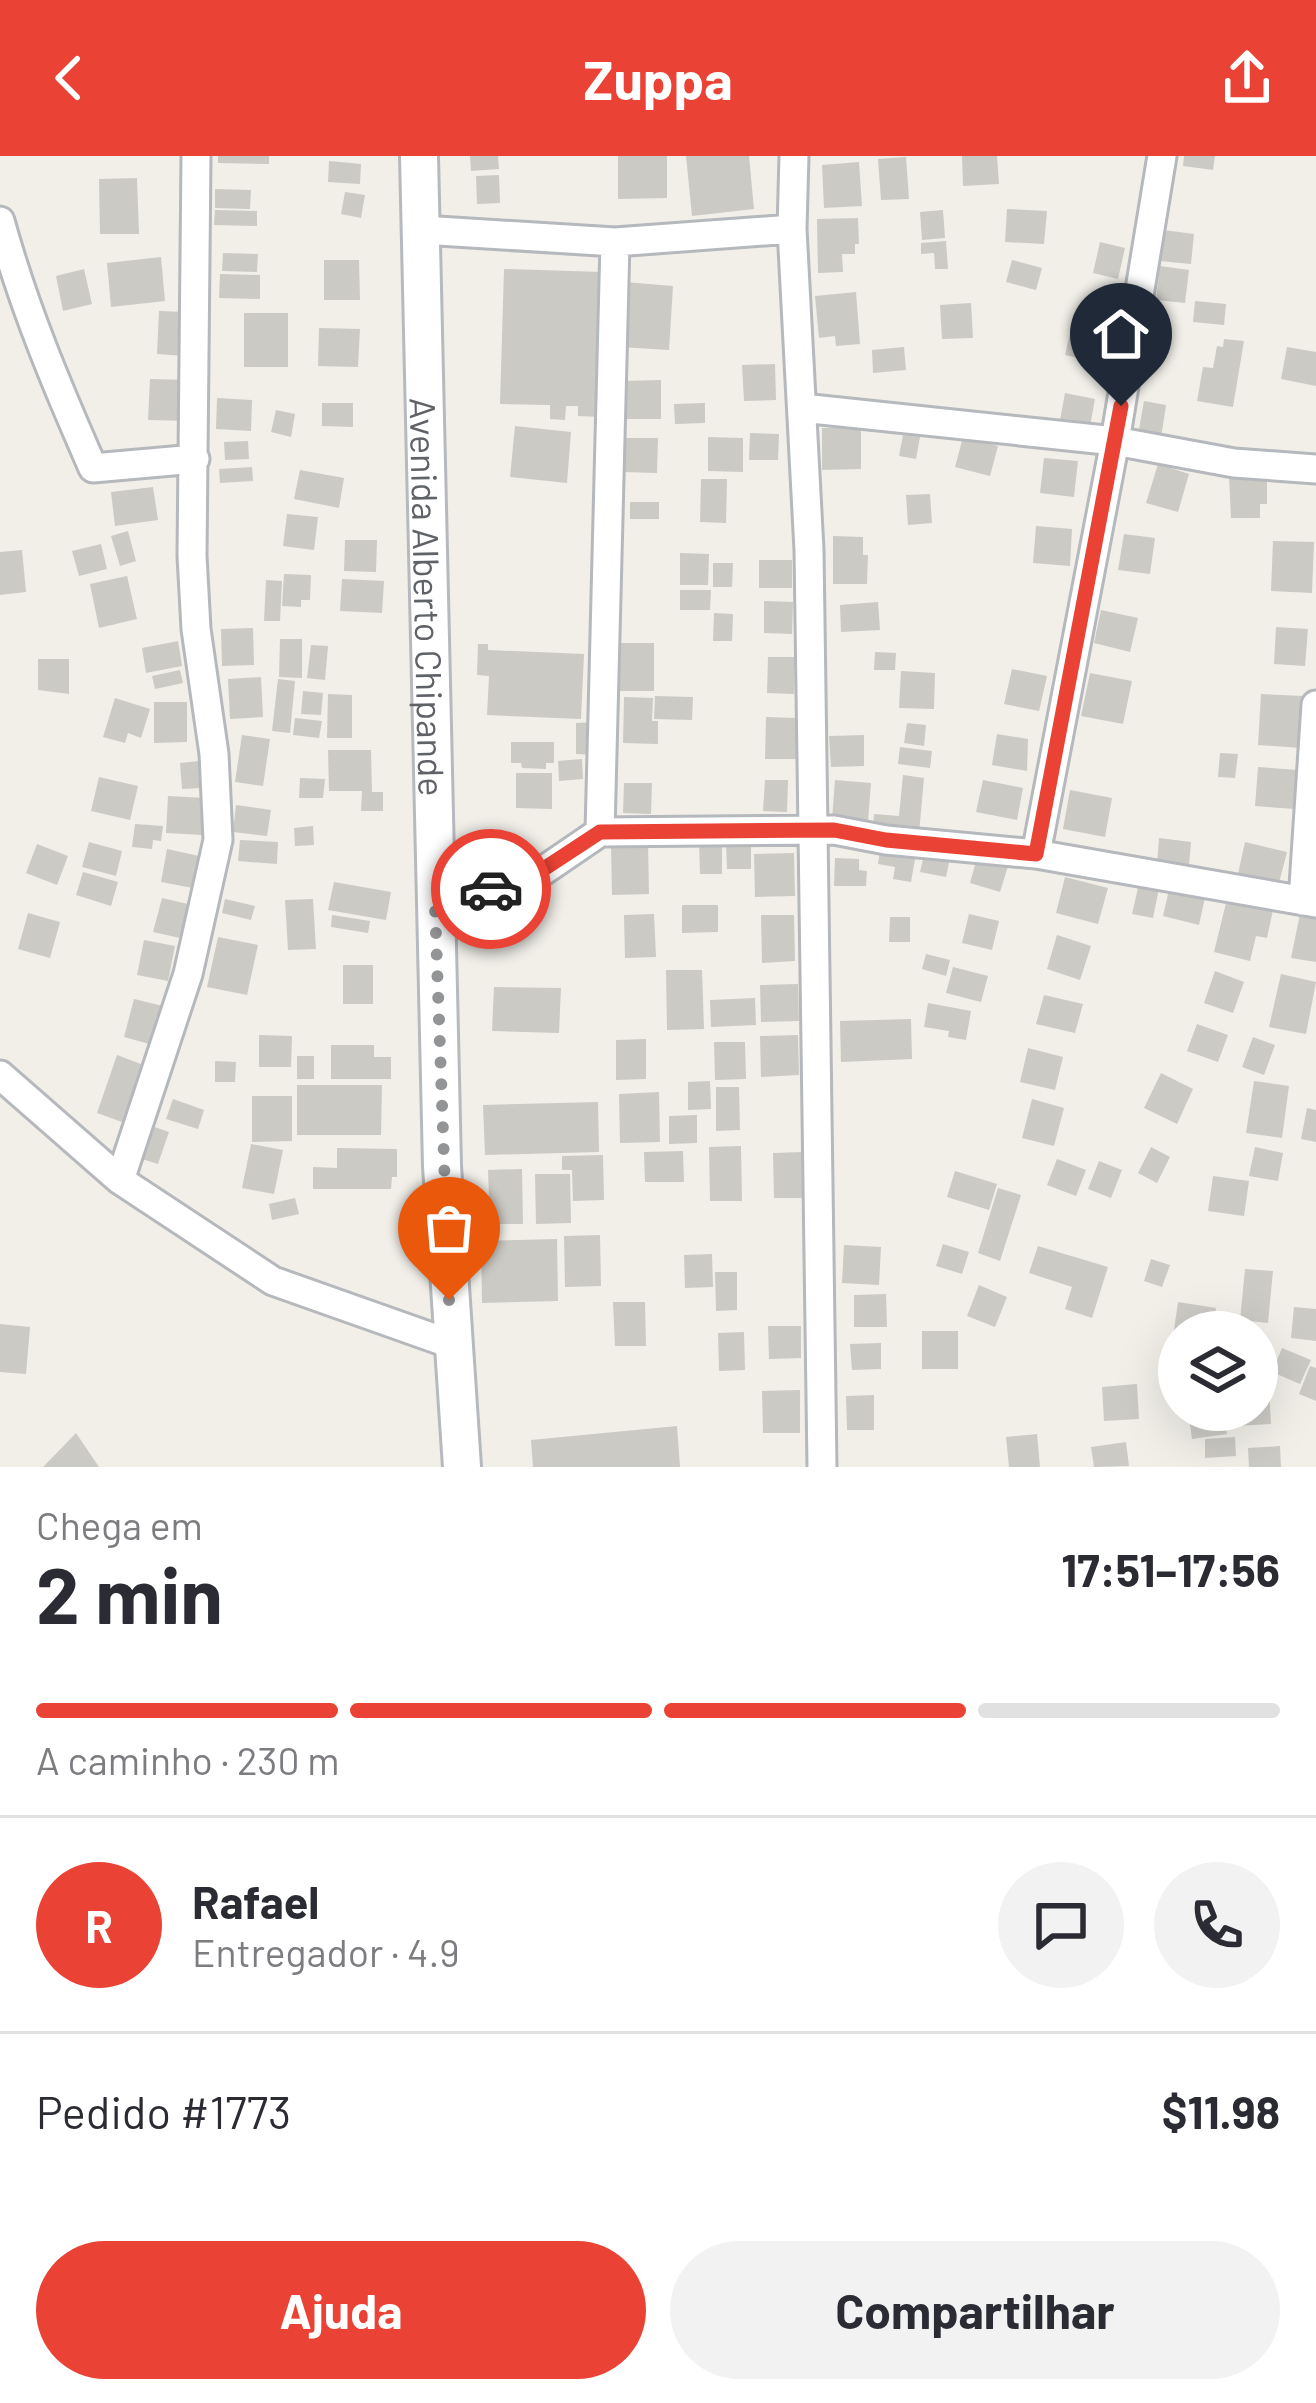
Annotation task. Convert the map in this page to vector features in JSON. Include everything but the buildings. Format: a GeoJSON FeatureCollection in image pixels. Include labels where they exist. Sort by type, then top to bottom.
{"type":"FeatureCollection","features":[{"type":"Feature","properties":{"kind":"main road","name":"Avenida Alberto Chipande"},"geometry":{"type":"LineString","coordinates":[[419,156],[435,907],[451,1344],[462,1467]]}},
{"type":"Feature","properties":{"kind":"street"},"geometry":{"type":"LineString","coordinates":[[120,1180],[188,974],[218,840],[193,556],[196,156]]}},
{"type":"Feature","properties":{"kind":"street"},"geometry":{"type":"LineString","coordinates":[[794,156],[792,229],[809,550],[822,1467]]}},
{"type":"Feature","properties":{"kind":"street"},"geometry":{"type":"LineString","coordinates":[[1036,854],[1115,441],[1162,156]]}},
{"type":"Feature","properties":{"kind":"street"},"geometry":{"type":"LineString","coordinates":[[0,221],[22,300],[93,468],[195,459]]}},
{"type":"Feature","properties":{"kind":"street"},"geometry":{"type":"LineString","coordinates":[[422,230],[615,242],[792,229]]}},
{"type":"Feature","properties":{"kind":"street"},"geometry":{"type":"LineString","coordinates":[[600,832],[615,242]]}},
{"type":"Feature","properties":{"kind":"street"},"geometry":{"type":"LineString","coordinates":[[802,408],[1115,441],[1234,463],[1316,469]]}},
{"type":"Feature","properties":{"kind":"street"},"geometry":{"type":"LineString","coordinates":[[435,907],[536,874],[600,832],[834,830],[886,840],[1036,854],[1310,902],[1316,705]]}},
{"type":"Feature","properties":{"kind":"street"},"geometry":{"type":"LineString","coordinates":[[0,1076],[120,1180],[273,1282],[451,1344]]}},
{"type":"Feature","properties":{"kind":"way so far"},"geometry":{"type":"LineString","coordinates":[[449,1300],[435,907],[491,889]]}},
{"type":"Feature","properties":{"kind":"route"},"geometry":{"type":"LineString","coordinates":[[491,889],[536,874],[600,832],[834,830],[886,840],[1036,854],[1121,406]]}}]}
